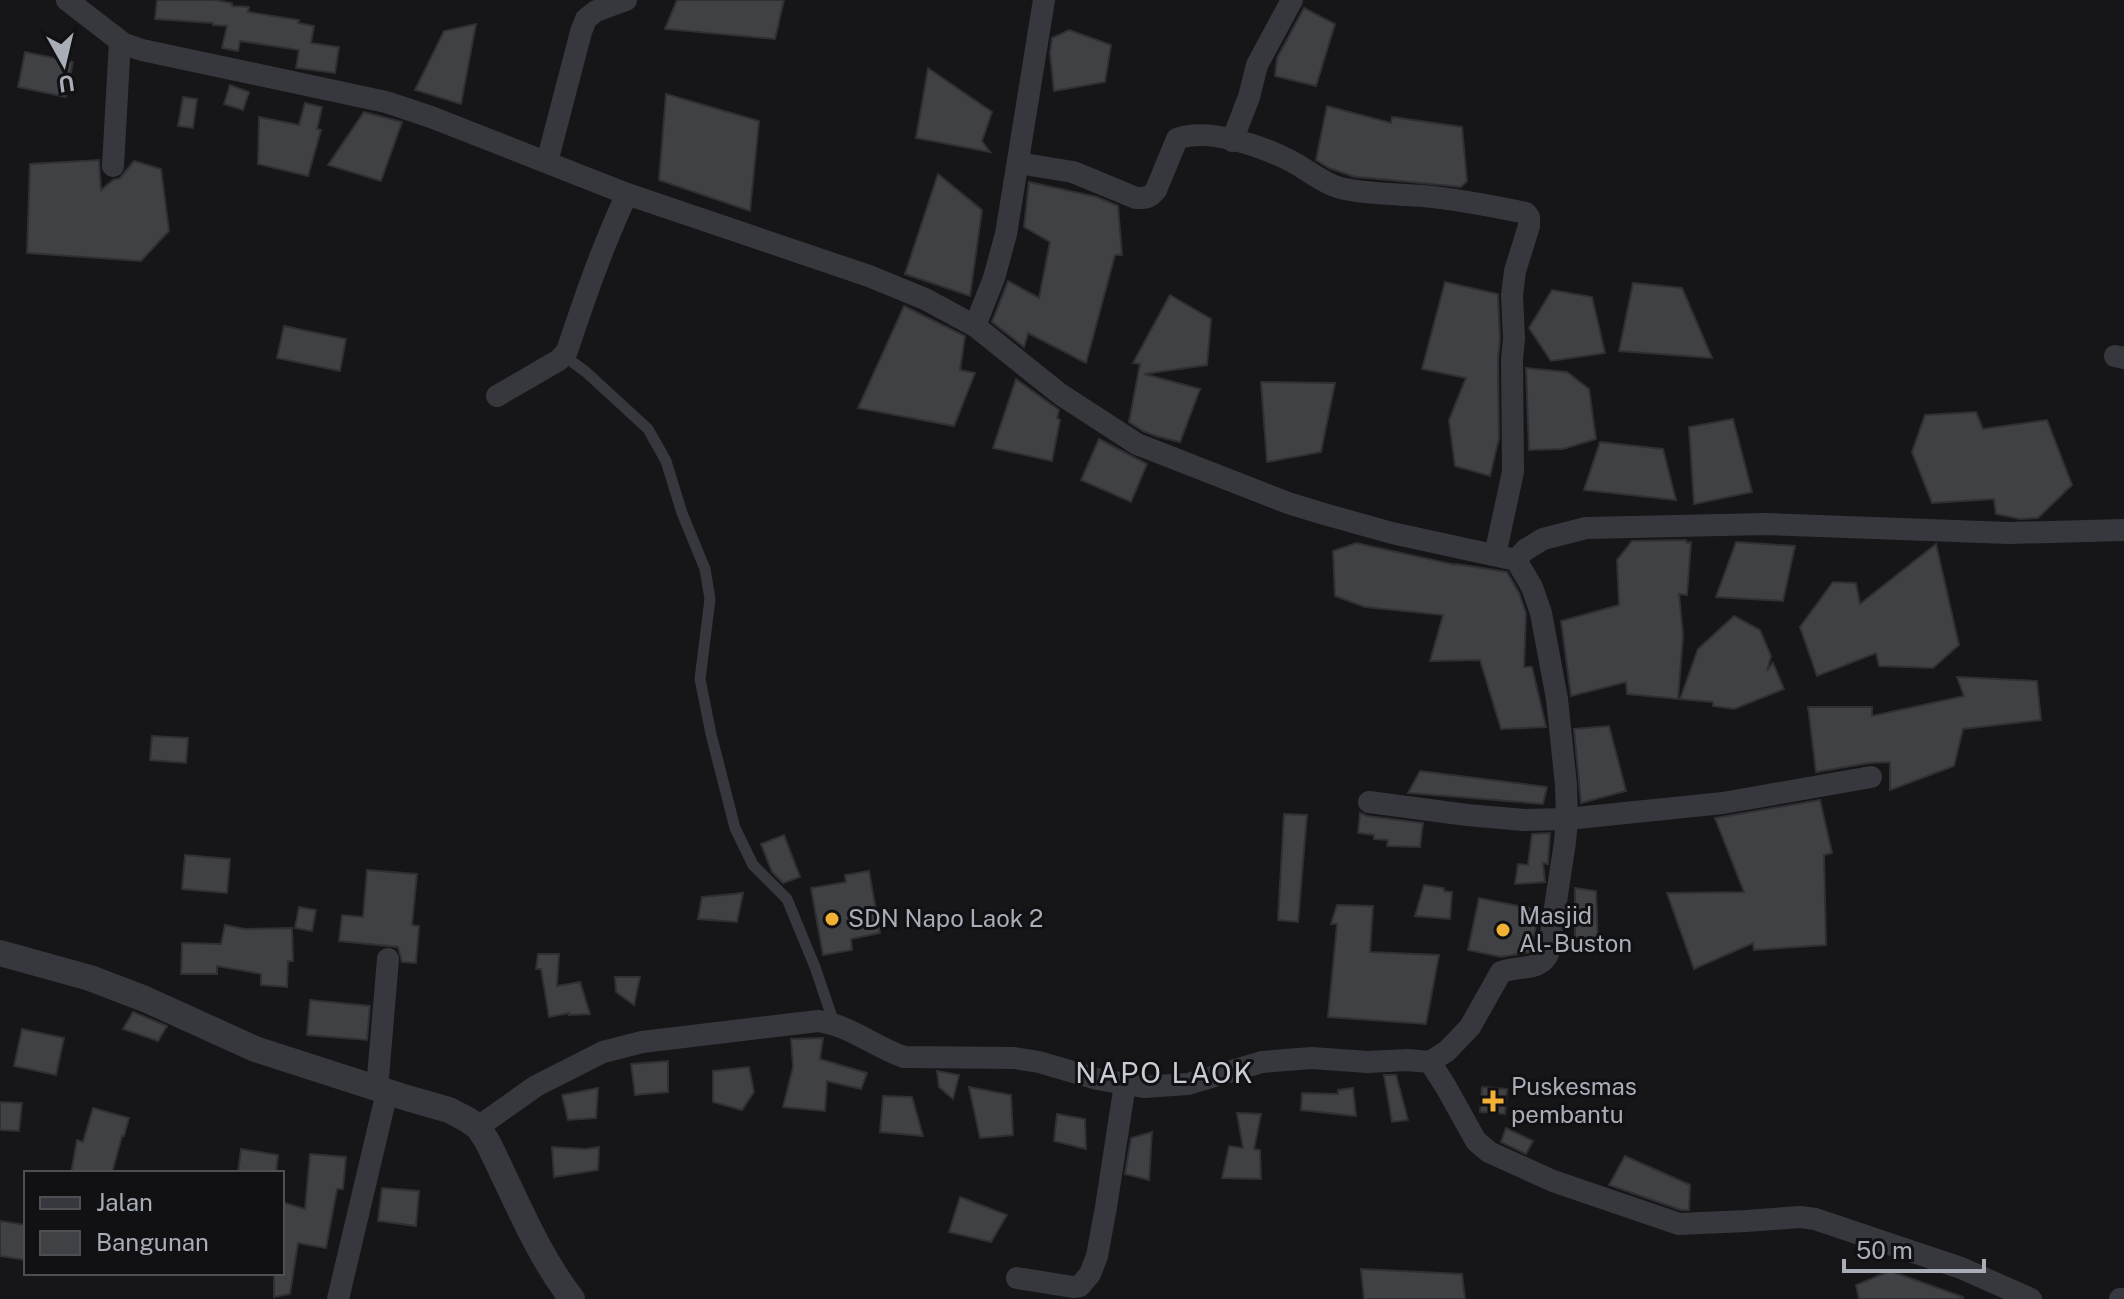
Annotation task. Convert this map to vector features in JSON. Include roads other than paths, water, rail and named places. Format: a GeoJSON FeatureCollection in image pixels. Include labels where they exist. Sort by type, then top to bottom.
{"type":"FeatureCollection","features":[{"type":"Feature","properties":{"kind":"street"},"geometry":{"type":"LineString","coordinates":[[67,0],[120,41],[142,50],[386,102],[627,194],[869,276],[925,299],[975,326],[1060,394],[1137,444],[1288,503],[1392,533],[1506,557],[1543,539],[1586,528],[1766,524],[2010,533],[2124,530]]}},
{"type":"Feature","properties":{"kind":"street"},"geometry":{"type":"LineString","coordinates":[[547,162],[586,19],[596,11],[626,0]]}},
{"type":"Feature","properties":{"kind":"street"},"geometry":{"type":"LineString","coordinates":[[975,326],[1002,249],[1044,0]]}},
{"type":"Feature","properties":{"kind":"street"},"geometry":{"type":"LineString","coordinates":[[1232,141],[1257,65],[1292,0]]}},
{"type":"Feature","properties":{"kind":"street"},"geometry":{"type":"LineString","coordinates":[[113,166],[120,41]]}},
{"type":"Feature","properties":{"kind":"street"},"geometry":{"type":"LineString","coordinates":[[478,1127],[536,1086],[603,1052],[642,1042],[818,1021],[834,1023],[904,1057],[1014,1058],[1097,1079],[1144,1087],[1188,1084],[1262,1062],[1299,1059],[1430,1062],[1447,1051],[1470,1027],[1501,972],[1537,966],[1545,960],[1567,819],[1566,785],[1557,699],[1541,613],[1532,587],[1506,557],[1513,472],[1512,295],[1529,217],[1514,210],[1428,196],[1337,187],[1289,160],[1214,135],[1177,139],[1156,190],[1146,198],[1136,198],[1073,172],[1018,163]]}},
{"type":"Feature","properties":{"kind":"street"},"geometry":{"type":"LineString","coordinates":[[497,396],[549,366],[567,351],[590,280],[627,194]]}},
{"type":"Feature","properties":{"kind":"street"},"geometry":{"type":"LineString","coordinates":[[1369,802],[1510,819],[1567,819],[1723,803],[1871,777]]}},
{"type":"Feature","properties":{"kind":"street"},"geometry":{"type":"LineString","coordinates":[[0,953],[90,978],[145,999],[255,1049],[449,1110],[478,1127],[504,1174],[531,1235],[572,1299]]}},
{"type":"Feature","properties":{"kind":"street"},"geometry":{"type":"LineString","coordinates":[[338,1299],[382,1090],[388,959]]}},
{"type":"Feature","properties":{"kind":"street"},"geometry":{"type":"LineString","coordinates":[[1430,1062],[1476,1141],[1489,1152],[1553,1181],[1679,1224],[1800,1217],[1815,1219],[1961,1268],[2031,1299]]}},
{"type":"Feature","properties":{"kind":"street"},"geometry":{"type":"LineString","coordinates":[[1017,1278],[1073,1287],[1080,1286],[1090,1274],[1097,1256],[1125,1084]]}},
{"type":"Feature","properties":{"kind":"lane"},"geometry":{"type":"LineString","coordinates":[[563,355],[597,381],[648,429],[666,461],[682,513],[705,569],[710,599],[700,679],[735,828],[753,865],[787,899],[834,1023]]}},
{"type":"Feature","properties":{"kind":"place","name":"SDN Napo Laok 2"},"geometry":{"type":"Point","coordinates":[832,919]}},
{"type":"Feature","properties":{"kind":"place","name":"Masjid Al- Buston"},"geometry":{"type":"Point","coordinates":[1503,930]}},
{"type":"Feature","properties":{"kind":"place","name":"Puskesmas pembantu"},"geometry":{"type":"Point","coordinates":[1493,1101]}},
{"type":"Feature","properties":{"kind":"district","name":"NAPO LAOK"},"geometry":{"type":"Point","coordinates":[1165,1073]}}]}
